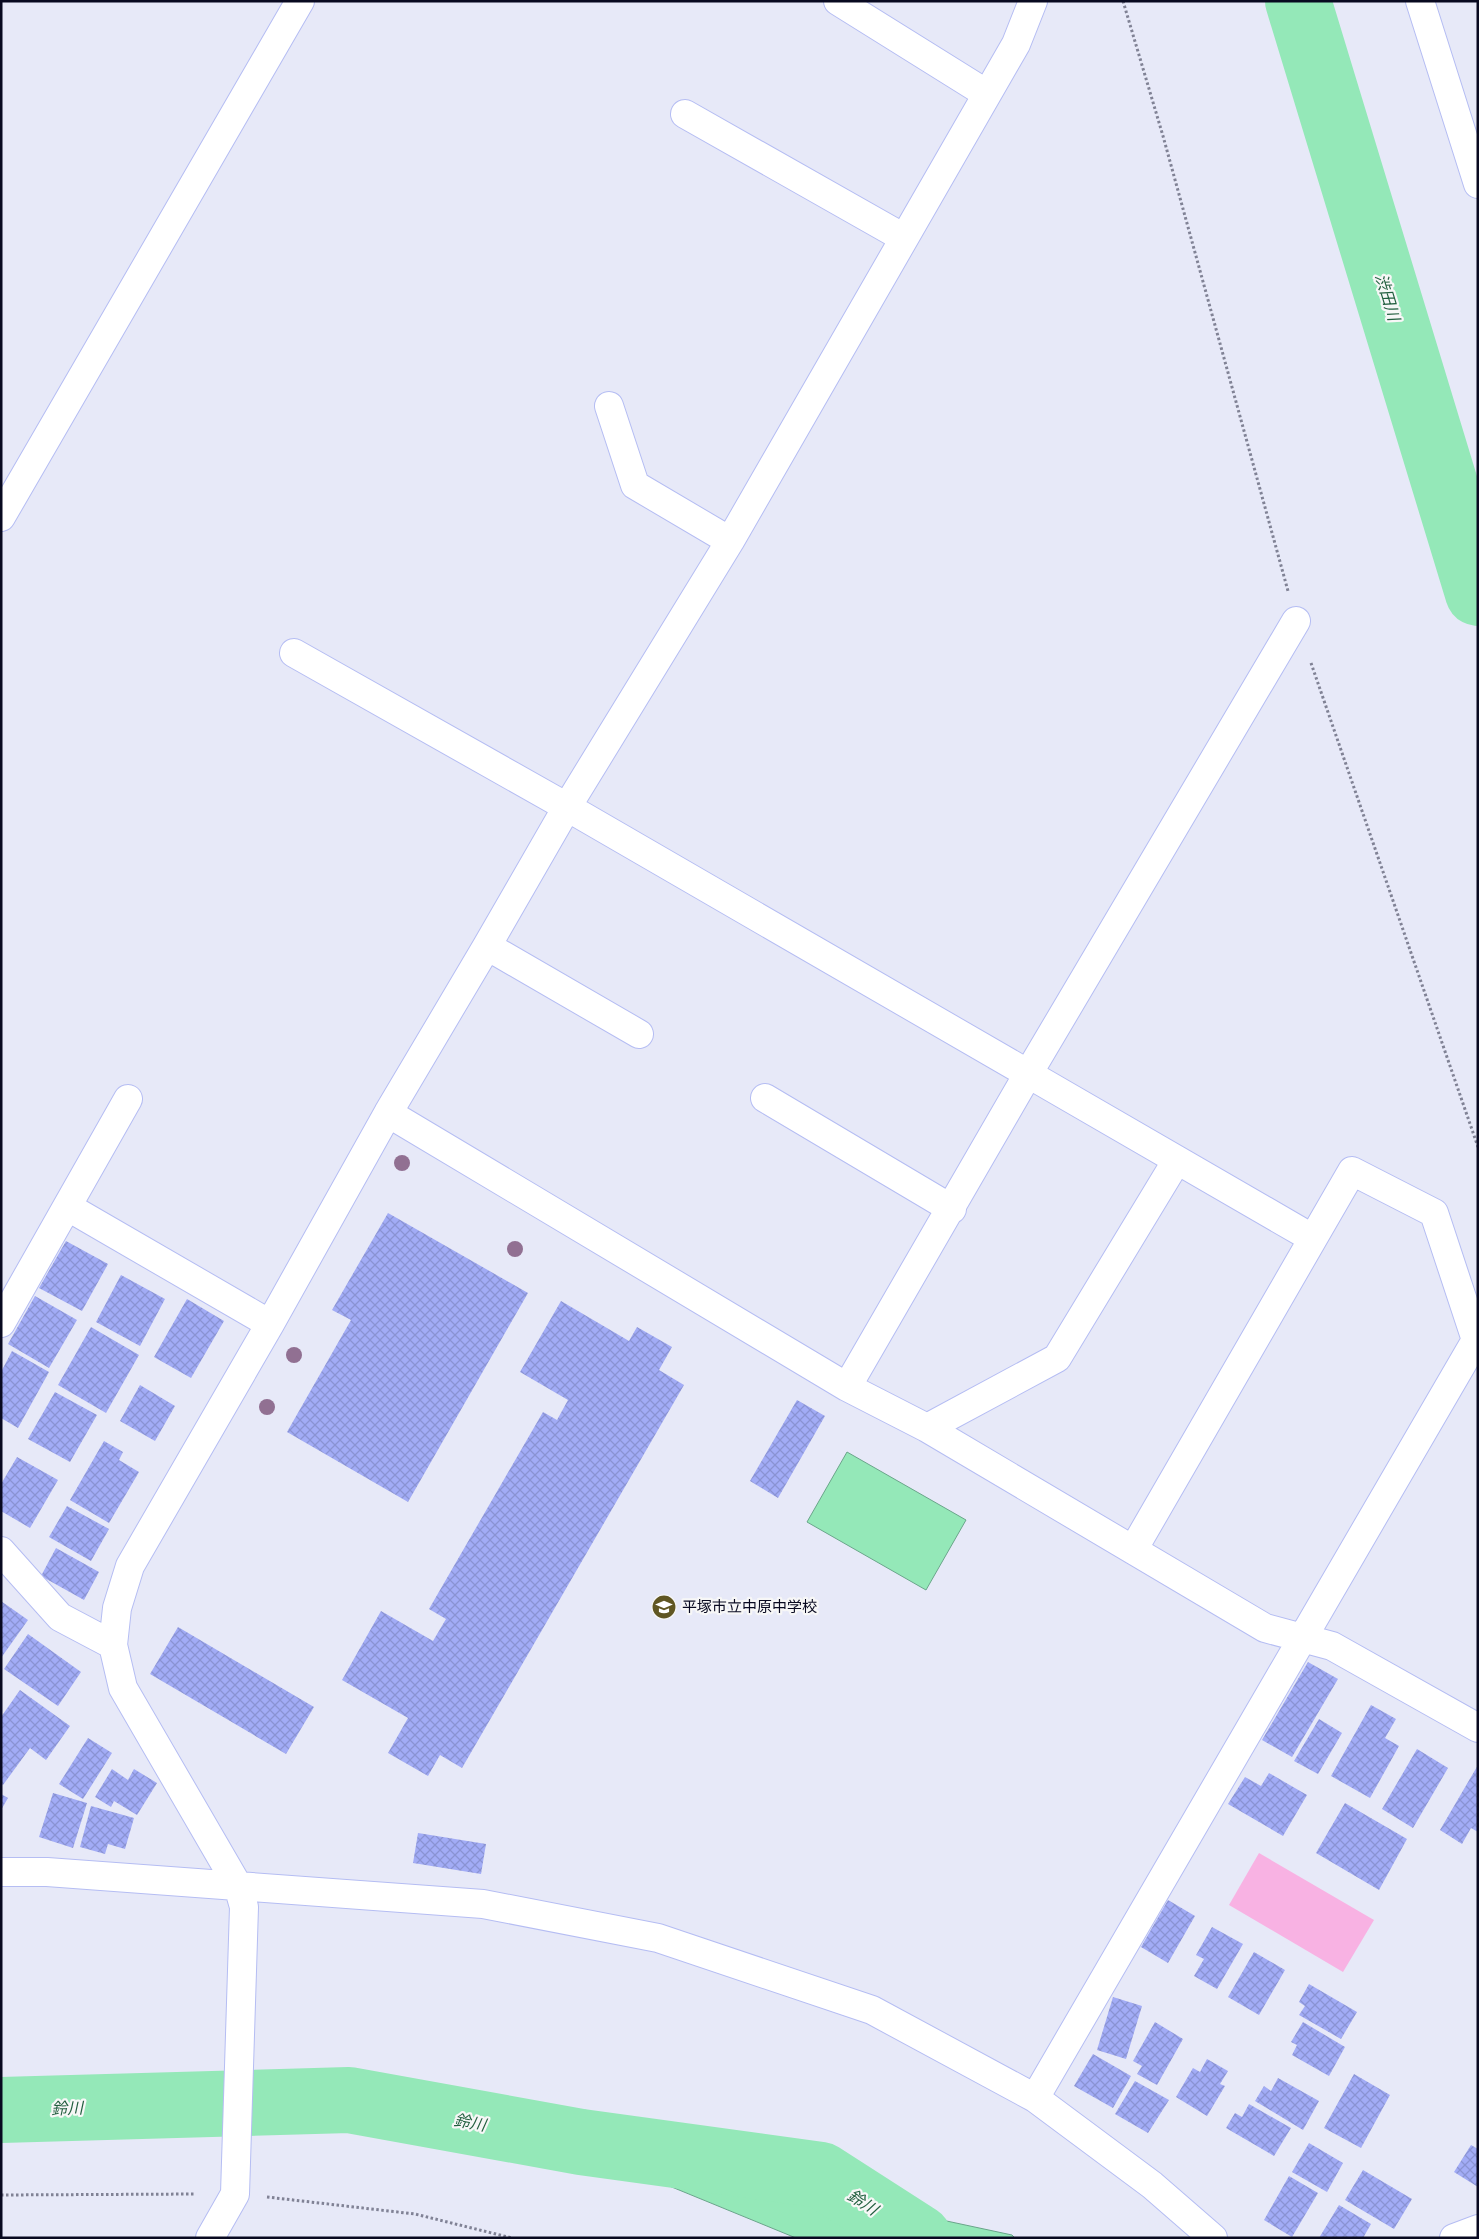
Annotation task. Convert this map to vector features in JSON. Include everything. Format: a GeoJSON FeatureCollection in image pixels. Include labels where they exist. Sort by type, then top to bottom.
{"type":"FeatureCollection","features":[{"type":"Feature","properties":{"kind":"street"},"geometry":{"type":"LineString","coordinates":[[1,517],[300,1]]}},
{"type":"Feature","properties":{"kind":"street"},"geometry":{"type":"LineString","coordinates":[[838,1],[987,94]]}},
{"type":"Feature","properties":{"kind":"street"},"geometry":{"type":"LineString","coordinates":[[210,2238],[235,2194],[241,1897],[123,1688],[112,1645],[116,1608],[130,1566],[270,1324],[388,1113],[567,807],[730,541],[1016,44],[1033,1]]}},
{"type":"Feature","properties":{"kind":"street"},"geometry":{"type":"LineString","coordinates":[[1420,1],[1478,184]]}},
{"type":"Feature","properties":{"kind":"street"},"geometry":{"type":"LineString","coordinates":[[685,114],[904,238]]}},
{"type":"Feature","properties":{"kind":"street"},"geometry":{"type":"LineString","coordinates":[[609,406],[636,485],[730,541]]}},
{"type":"Feature","properties":{"kind":"street"},"geometry":{"type":"LineString","coordinates":[[847,1387],[952,1209],[1028,1074],[1296,620]]}},
{"type":"Feature","properties":{"kind":"street"},"geometry":{"type":"LineString","coordinates":[[294,653],[567,807],[1312,1238]]}},
{"type":"Feature","properties":{"kind":"street"},"geometry":{"type":"LineString","coordinates":[[487,946],[639,1034]]}},
{"type":"Feature","properties":{"kind":"street"},"geometry":{"type":"LineString","coordinates":[[765,1098],[952,1209]]}},
{"type":"Feature","properties":{"kind":"street"},"geometry":{"type":"LineString","coordinates":[[1,1322],[128,1100]]}},
{"type":"Feature","properties":{"kind":"street"},"geometry":{"type":"LineString","coordinates":[[388,1113],[847,1387],[927,1428],[1265,1628],[1332,1646],[1478,1728]]}},
{"type":"Feature","properties":{"kind":"street"},"geometry":{"type":"LineString","coordinates":[[927,1428],[1057,1358],[1177,1160]]}},
{"type":"Feature","properties":{"kind":"street"},"geometry":{"type":"LineString","coordinates":[[1035,2098],[1476,1340],[1434,1213],[1352,1172],[1312,1238],[1133,1550]]}},
{"type":"Feature","properties":{"kind":"street"},"geometry":{"type":"LineString","coordinates":[[68,1207],[270,1324]]}},
{"type":"Feature","properties":{"kind":"street"},"geometry":{"type":"LineString","coordinates":[[1,1551],[60,1617],[112,1645]]}},
{"type":"Feature","properties":{"kind":"street"},"geometry":{"type":"LineString","coordinates":[[1,1872],[47,1872],[241,1897],[483,1904],[658,1938],[872,2010],[1035,2098],[1152,2185],[1213,2238]]}},
{"type":"Feature","properties":{"kind":"street"},"geometry":{"type":"LineString","coordinates":[[1454,2238],[1478,2229]]}},
{"type":"Feature","properties":{"kind":"path"},"geometry":{"type":"LineString","coordinates":[[1124,1],[1296,620],[1478,1147]]}},
{"type":"Feature","properties":{"kind":"shaded area"},"geometry":{"type":"Polygon","coordinates":[[[847,1452],[966,1520],[926,1590],[807,1522],[847,1452]]]}},
{"type":"Feature","properties":{"kind":"shaded area"},"geometry":{"type":"Polygon","coordinates":[[[1259,1853],[1374,1920],[1343,1972],[1229,1905],[1259,1853]]]}},
{"type":"Feature","properties":{"kind":"shaded area"},"geometry":{"type":"Polygon","coordinates":[[[545,2135],[1012,2235],[1015,2238],[796,2238],[545,2135]]]}},
{"type":"Feature","properties":{"kind":"building"},"geometry":{"type":"Polygon","coordinates":[[[388,1213],[528,1293],[408,1502],[287,1432],[351,1320],[332,1310],[388,1213]]]}},
{"type":"Feature","properties":{"kind":"building"},"geometry":{"type":"Polygon","coordinates":[[[66,1241],[108,1264],[82,1311],[39,1288],[66,1241]]]}},
{"type":"Feature","properties":{"kind":"building"},"geometry":{"type":"Polygon","coordinates":[[[121,1275],[165,1299],[140,1346],[96,1322],[121,1275]]]}},
{"type":"Feature","properties":{"kind":"building"},"geometry":{"type":"Polygon","coordinates":[[[35,1296],[77,1320],[49,1368],[8,1344],[35,1296]]]}},
{"type":"Feature","properties":{"kind":"building"},"geometry":{"type":"Polygon","coordinates":[[[187,1299],[224,1321],[191,1378],[154,1357],[187,1299]]]}},
{"type":"Feature","properties":{"kind":"building"},"geometry":{"type":"Polygon","coordinates":[[[561,1301],[629,1341],[637,1327],[672,1347],[659,1370],[684,1385],[462,1768],[440,1755],[428,1776],[388,1753],[408,1718],[342,1680],[381,1611],[433,1641],[446,1619],[429,1609],[543,1412],[557,1420],[568,1400],[520,1372],[561,1301]]]}},
{"type":"Feature","properties":{"kind":"building"},"geometry":{"type":"Polygon","coordinates":[[[91,1327],[139,1355],[106,1413],[58,1385],[91,1327]]]}},
{"type":"Feature","properties":{"kind":"building"},"geometry":{"type":"Polygon","coordinates":[[[12,1351],[49,1372],[18,1428],[1,1418],[1,1372],[12,1351]]]}},
{"type":"Feature","properties":{"kind":"building"},"geometry":{"type":"Polygon","coordinates":[[[140,1385],[175,1406],[155,1441],[120,1421],[140,1385]]]}},
{"type":"Feature","properties":{"kind":"building"},"geometry":{"type":"Polygon","coordinates":[[[55,1392],[97,1415],[70,1462],[28,1439],[55,1392]]]}},
{"type":"Feature","properties":{"kind":"building"},"geometry":{"type":"Polygon","coordinates":[[[797,1400],[825,1416],[778,1498],[750,1481],[797,1400]]]}},
{"type":"Feature","properties":{"kind":"building"},"geometry":{"type":"Polygon","coordinates":[[[104,1441],[123,1452],[119,1460],[139,1472],[109,1523],[70,1500],[104,1441]]]}},
{"type":"Feature","properties":{"kind":"building"},"geometry":{"type":"Polygon","coordinates":[[[17,1457],[58,1480],[30,1528],[1,1511],[1,1484],[17,1457]]]}},
{"type":"Feature","properties":{"kind":"building"},"geometry":{"type":"Polygon","coordinates":[[[67,1506],[109,1529],[91,1561],[49,1537],[67,1506]]]}},
{"type":"Feature","properties":{"kind":"building"},"geometry":{"type":"Polygon","coordinates":[[[56,1548],[99,1572],[84,1600],[41,1576],[56,1548]]]}},
{"type":"Feature","properties":{"kind":"building"},"geometry":{"type":"Polygon","coordinates":[[[1,1601],[28,1620],[1,1658],[1,1601]]]}},
{"type":"Feature","properties":{"kind":"building"},"geometry":{"type":"Polygon","coordinates":[[[178,1627],[314,1707],[286,1754],[150,1674],[178,1627]]]}},
{"type":"Feature","properties":{"kind":"building"},"geometry":{"type":"Polygon","coordinates":[[[28,1634],[81,1672],[58,1706],[4,1669],[28,1634]]]}},
{"type":"Feature","properties":{"kind":"building"},"geometry":{"type":"Polygon","coordinates":[[[1308,1662],[1338,1679],[1292,1757],[1262,1740],[1308,1662]]]}},
{"type":"Feature","properties":{"kind":"building"},"geometry":{"type":"Polygon","coordinates":[[[20,1690],[70,1726],[46,1760],[30,1748],[3,1785],[1,1784],[1,1717],[20,1690]]]}},
{"type":"Feature","properties":{"kind":"building"},"geometry":{"type":"Polygon","coordinates":[[[1371,1705],[1396,1719],[1385,1738],[1399,1746],[1370,1798],[1331,1776],[1371,1705]]]}},
{"type":"Feature","properties":{"kind":"building"},"geometry":{"type":"Polygon","coordinates":[[[1319,1719],[1342,1733],[1318,1774],[1294,1761],[1319,1719]]]}},
{"type":"Feature","properties":{"kind":"building"},"geometry":{"type":"Polygon","coordinates":[[[88,1738],[112,1753],[83,1799],[59,1784],[88,1738]]]}},
{"type":"Feature","properties":{"kind":"building"},"geometry":{"type":"Polygon","coordinates":[[[1417,1749],[1448,1768],[1413,1828],[1382,1809],[1417,1749]]]}},
{"type":"Feature","properties":{"kind":"building"},"geometry":{"type":"Polygon","coordinates":[[[1478,1765],[1478,1832],[1471,1828],[1462,1844],[1440,1830],[1478,1765]]]}},
{"type":"Feature","properties":{"kind":"building"},"geometry":{"type":"Polygon","coordinates":[[[112,1769],[128,1780],[134,1769],[157,1783],[137,1815],[114,1801],[111,1807],[95,1797],[112,1769]]]}},
{"type":"Feature","properties":{"kind":"building"},"geometry":{"type":"Polygon","coordinates":[[[1269,1773],[1307,1795],[1283,1836],[1228,1804],[1245,1777],[1261,1786],[1269,1773]]]}},
{"type":"Feature","properties":{"kind":"building"},"geometry":{"type":"Polygon","coordinates":[[[53,1793],[87,1803],[73,1848],[39,1837],[53,1793]]]}},
{"type":"Feature","properties":{"kind":"building"},"geometry":{"type":"Polygon","coordinates":[[[1,1794],[8,1798],[1,1810],[1,1794]]]}},
{"type":"Feature","properties":{"kind":"building"},"geometry":{"type":"Polygon","coordinates":[[[1345,1803],[1407,1839],[1379,1890],[1316,1853],[1345,1803]]]}},
{"type":"Feature","properties":{"kind":"building"},"geometry":{"type":"Polygon","coordinates":[[[91,1806],[134,1818],[125,1849],[108,1844],[105,1854],[80,1847],[91,1806]]]}},
{"type":"Feature","properties":{"kind":"building"},"geometry":{"type":"Polygon","coordinates":[[[418,1833],[486,1844],[481,1874],[413,1863],[418,1833]]]}},
{"type":"Feature","properties":{"kind":"building"},"geometry":{"type":"Polygon","coordinates":[[[1168,1900],[1195,1916],[1168,1963],[1141,1947],[1168,1900]]]}},
{"type":"Feature","properties":{"kind":"building"},"geometry":{"type":"Polygon","coordinates":[[[1212,1927],[1243,1944],[1217,1989],[1194,1976],[1204,1959],[1196,1955],[1212,1927]]]}},
{"type":"Feature","properties":{"kind":"building"},"geometry":{"type":"Polygon","coordinates":[[[1254,1952],[1285,1970],[1259,2015],[1228,1997],[1254,1952]]]}},
{"type":"Feature","properties":{"kind":"building"},"geometry":{"type":"Polygon","coordinates":[[[1309,1984],[1357,2012],[1341,2039],[1299,2015],[1305,2006],[1299,2002],[1309,1984]]]}},
{"type":"Feature","properties":{"kind":"building"},"geometry":{"type":"Polygon","coordinates":[[[1113,1997],[1142,2006],[1126,2059],[1097,2050],[1113,1997]]]}},
{"type":"Feature","properties":{"kind":"building"},"geometry":{"type":"Polygon","coordinates":[[[1155,2022],[1183,2039],[1157,2085],[1137,2074],[1142,2066],[1133,2061],[1155,2022]]]}},
{"type":"Feature","properties":{"kind":"building"},"geometry":{"type":"Polygon","coordinates":[[[1303,2022],[1345,2047],[1329,2076],[1292,2055],[1297,2045],[1291,2042],[1303,2022]]]}},
{"type":"Feature","properties":{"kind":"building"},"geometry":{"type":"Polygon","coordinates":[[[1093,2054],[1131,2076],[1113,2108],[1074,2086],[1093,2054]]]}},
{"type":"Feature","properties":{"kind":"building"},"geometry":{"type":"Polygon","coordinates":[[[1207,2059],[1228,2071],[1220,2084],[1225,2086],[1207,2116],[1176,2097],[1193,2068],[1200,2072],[1207,2059]]]}},
{"type":"Feature","properties":{"kind":"building"},"geometry":{"type":"Polygon","coordinates":[[[1354,2074],[1390,2095],[1361,2148],[1324,2128],[1354,2074]]]}},
{"type":"Feature","properties":{"kind":"building"},"geometry":{"type":"Polygon","coordinates":[[[1278,2078],[1319,2101],[1303,2130],[1255,2101],[1264,2086],[1271,2091],[1278,2078]]]}},
{"type":"Feature","properties":{"kind":"building"},"geometry":{"type":"Polygon","coordinates":[[[1135,2081],[1169,2100],[1148,2133],[1115,2114],[1135,2081]]]}},
{"type":"Feature","properties":{"kind":"building"},"geometry":{"type":"Polygon","coordinates":[[[1249,2104],[1291,2128],[1274,2156],[1226,2128],[1235,2113],[1242,2117],[1249,2104]]]}},
{"type":"Feature","properties":{"kind":"building"},"geometry":{"type":"Polygon","coordinates":[[[1309,2143],[1343,2163],[1327,2192],[1292,2172],[1309,2143]]]}},
{"type":"Feature","properties":{"kind":"building"},"geometry":{"type":"Polygon","coordinates":[[[1471,2145],[1478,2149],[1478,2187],[1454,2172],[1471,2145]]]}},
{"type":"Feature","properties":{"kind":"building"},"geometry":{"type":"Polygon","coordinates":[[[1363,2170],[1412,2199],[1394,2229],[1345,2200],[1363,2170]]]}},
{"type":"Feature","properties":{"kind":"building"},"geometry":{"type":"Polygon","coordinates":[[[1289,2176],[1318,2193],[1292,2237],[1264,2220],[1289,2176]]]}},
{"type":"Feature","properties":{"kind":"building"},"geometry":{"type":"Polygon","coordinates":[[[1339,2205],[1371,2224],[1363,2238],[1319,2238],[1339,2205]]]}},
{"type":"Feature","properties":{"kind":"waterway","name":"渋田川"},"geometry":{"type":"LineString","coordinates":[[1298,1],[1478,593]]}},
{"type":"Feature","properties":{"kind":"waterway","name":"鈴川"},"geometry":{"type":"LineString","coordinates":[[1,2110],[349,2100],[581,2142],[821,2175],[919,2238]]}},
{"type":"Feature","properties":{"kind":"place","name":"平塚市立中原中学校"},"geometry":{"type":"Point","coordinates":[664,1607]}}]}
